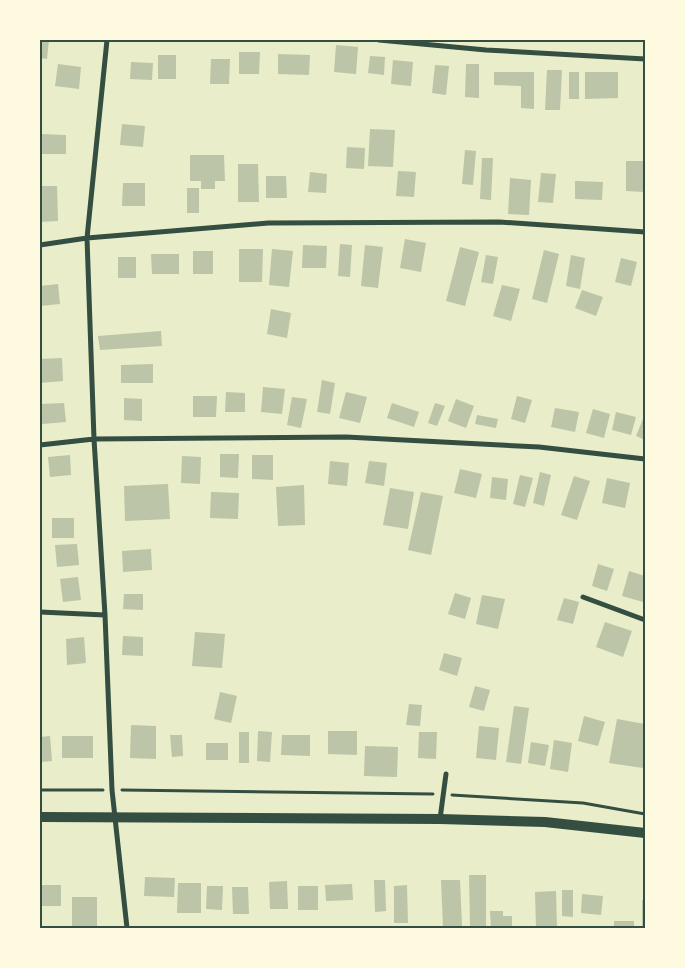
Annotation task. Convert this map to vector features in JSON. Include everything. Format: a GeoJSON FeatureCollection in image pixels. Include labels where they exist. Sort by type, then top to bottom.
{"type":"FeatureCollection","features":[{"type":"Feature","properties":{"kind":"main road"},"geometry":{"type":"LineString","coordinates":[[40,817],[545,822],[645,833]]}},
{"type":"Feature","properties":{"kind":"street"},"geometry":{"type":"LineString","coordinates":[[107,40],[87,238],[94,439],[105,615],[112,790],[127,928]]}},
{"type":"Feature","properties":{"kind":"street"},"geometry":{"type":"LineString","coordinates":[[379,40],[486,50],[645,59]]}},
{"type":"Feature","properties":{"kind":"street"},"geometry":{"type":"LineString","coordinates":[[40,245],[87,238],[277,223],[499,222],[645,232]]}},
{"type":"Feature","properties":{"kind":"street"},"geometry":{"type":"LineString","coordinates":[[40,445],[94,439],[346,437],[539,446],[645,459]]}},
{"type":"Feature","properties":{"kind":"street"},"geometry":{"type":"LineString","coordinates":[[583,596],[645,620]]}},
{"type":"Feature","properties":{"kind":"street"},"geometry":{"type":"LineString","coordinates":[[40,612],[105,615]]}},
{"type":"Feature","properties":{"kind":"street"},"geometry":{"type":"LineString","coordinates":[[440,820],[446,774]]}},
{"type":"Feature","properties":{"kind":"path"},"geometry":{"type":"LineString","coordinates":[[40,790],[444,794],[583,803],[645,814]]}},
{"type":"Feature","properties":{"kind":"building"},"geometry":{"type":"Polygon","coordinates":[[[40,40],[49,40],[47,59],[40,58],[40,40]]]}},
{"type":"Feature","properties":{"kind":"building"},"geometry":{"type":"Polygon","coordinates":[[[336,45],[358,47],[356,74],[334,72],[336,45]]]}},
{"type":"Feature","properties":{"kind":"building"},"geometry":{"type":"Polygon","coordinates":[[[239,52],[260,52],[259,74],[239,74],[239,52]]]}},
{"type":"Feature","properties":{"kind":"building"},"geometry":{"type":"Polygon","coordinates":[[[278,54],[310,55],[309,75],[278,74],[278,54]]]}},
{"type":"Feature","properties":{"kind":"building"},"geometry":{"type":"Polygon","coordinates":[[[158,55],[176,55],[176,79],[158,79],[158,55]]]}},
{"type":"Feature","properties":{"kind":"building"},"geometry":{"type":"Polygon","coordinates":[[[370,56],[385,57],[384,75],[368,73],[370,56]]]}},
{"type":"Feature","properties":{"kind":"building"},"geometry":{"type":"Polygon","coordinates":[[[211,59],[230,59],[229,84],[210,84],[211,59]]]}},
{"type":"Feature","properties":{"kind":"building"},"geometry":{"type":"Polygon","coordinates":[[[393,60],[413,62],[411,86],[391,84],[393,60]]]}},
{"type":"Feature","properties":{"kind":"building"},"geometry":{"type":"Polygon","coordinates":[[[131,62],[153,63],[152,80],[130,79],[131,62]]]}},
{"type":"Feature","properties":{"kind":"building"},"geometry":{"type":"Polygon","coordinates":[[[58,64],[81,67],[79,89],[55,86],[58,64]]]}},
{"type":"Feature","properties":{"kind":"building"},"geometry":{"type":"Polygon","coordinates":[[[466,64],[479,64],[479,98],[465,97],[466,64]]]}},
{"type":"Feature","properties":{"kind":"building"},"geometry":{"type":"Polygon","coordinates":[[[435,65],[449,66],[446,95],[432,93],[435,65]]]}},
{"type":"Feature","properties":{"kind":"building"},"geometry":{"type":"Polygon","coordinates":[[[547,70],[562,70],[560,110],[545,110],[547,70]]]}},
{"type":"Feature","properties":{"kind":"building"},"geometry":{"type":"Polygon","coordinates":[[[494,72],[534,72],[534,109],[521,108],[521,86],[494,85],[494,72]]]}},
{"type":"Feature","properties":{"kind":"building"},"geometry":{"type":"Polygon","coordinates":[[[569,72],[579,72],[579,99],[569,99],[569,72]]]}},
{"type":"Feature","properties":{"kind":"building"},"geometry":{"type":"Polygon","coordinates":[[[585,72],[618,72],[618,98],[585,99],[585,72]]]}},
{"type":"Feature","properties":{"kind":"building"},"geometry":{"type":"Polygon","coordinates":[[[122,124],[145,126],[143,147],[120,145],[122,124]]]}},
{"type":"Feature","properties":{"kind":"building"},"geometry":{"type":"Polygon","coordinates":[[[370,129],[395,130],[393,167],[368,166],[370,129]]]}},
{"type":"Feature","properties":{"kind":"building"},"geometry":{"type":"Polygon","coordinates":[[[40,134],[66,135],[66,154],[40,154],[40,134]]]}},
{"type":"Feature","properties":{"kind":"building"},"geometry":{"type":"Polygon","coordinates":[[[347,147],[365,148],[364,169],[346,168],[347,147]]]}},
{"type":"Feature","properties":{"kind":"building"},"geometry":{"type":"Polygon","coordinates":[[[465,150],[476,151],[473,185],[462,184],[465,150]]]}},
{"type":"Feature","properties":{"kind":"building"},"geometry":{"type":"Polygon","coordinates":[[[190,155],[224,155],[225,181],[215,181],[215,189],[201,189],[201,181],[190,181],[190,155]]]}},
{"type":"Feature","properties":{"kind":"building"},"geometry":{"type":"Polygon","coordinates":[[[482,158],[493,158],[491,200],[480,199],[482,158]]]}},
{"type":"Feature","properties":{"kind":"building"},"geometry":{"type":"Polygon","coordinates":[[[626,161],[645,161],[645,192],[626,191],[626,161]]]}},
{"type":"Feature","properties":{"kind":"building"},"geometry":{"type":"Polygon","coordinates":[[[238,164],[258,164],[259,202],[238,202],[238,164]]]}},
{"type":"Feature","properties":{"kind":"building"},"geometry":{"type":"Polygon","coordinates":[[[398,171],[416,172],[414,197],[396,196],[398,171]]]}},
{"type":"Feature","properties":{"kind":"building"},"geometry":{"type":"Polygon","coordinates":[[[310,172],[327,174],[326,193],[308,192],[310,172]]]}},
{"type":"Feature","properties":{"kind":"building"},"geometry":{"type":"Polygon","coordinates":[[[541,173],[556,174],[553,203],[538,202],[541,173]]]}},
{"type":"Feature","properties":{"kind":"building"},"geometry":{"type":"Polygon","coordinates":[[[266,176],[286,176],[287,198],[266,198],[266,176]]]}},
{"type":"Feature","properties":{"kind":"building"},"geometry":{"type":"Polygon","coordinates":[[[510,178],[531,180],[529,215],[508,214],[510,178]]]}},
{"type":"Feature","properties":{"kind":"building"},"geometry":{"type":"Polygon","coordinates":[[[575,181],[603,182],[602,200],[575,199],[575,181]]]}},
{"type":"Feature","properties":{"kind":"building"},"geometry":{"type":"Polygon","coordinates":[[[123,183],[145,183],[145,206],[122,206],[123,183]]]}},
{"type":"Feature","properties":{"kind":"building"},"geometry":{"type":"Polygon","coordinates":[[[40,186],[57,186],[58,221],[40,222],[40,186]]]}},
{"type":"Feature","properties":{"kind":"building"},"geometry":{"type":"Polygon","coordinates":[[[187,188],[199,188],[199,213],[187,213],[187,188]]]}},
{"type":"Feature","properties":{"kind":"building"},"geometry":{"type":"Polygon","coordinates":[[[405,239],[426,243],[421,272],[400,268],[405,239]]]}},
{"type":"Feature","properties":{"kind":"building"},"geometry":{"type":"Polygon","coordinates":[[[340,244],[352,245],[350,277],[338,276],[340,244]]]}},
{"type":"Feature","properties":{"kind":"building"},"geometry":{"type":"Polygon","coordinates":[[[303,245],[327,246],[326,268],[302,268],[303,245]]]}},
{"type":"Feature","properties":{"kind":"building"},"geometry":{"type":"Polygon","coordinates":[[[365,245],[383,247],[378,288],[361,286],[365,245]]]}},
{"type":"Feature","properties":{"kind":"building"},"geometry":{"type":"Polygon","coordinates":[[[460,247],[479,252],[465,306],[446,301],[460,247]]]}},
{"type":"Feature","properties":{"kind":"building"},"geometry":{"type":"Polygon","coordinates":[[[239,249],[263,249],[262,282],[239,282],[239,249]]]}},
{"type":"Feature","properties":{"kind":"building"},"geometry":{"type":"Polygon","coordinates":[[[272,249],[293,251],[289,287],[269,285],[272,249]]]}},
{"type":"Feature","properties":{"kind":"building"},"geometry":{"type":"Polygon","coordinates":[[[544,250],[559,254],[547,303],[532,299],[544,250]]]}},
{"type":"Feature","properties":{"kind":"building"},"geometry":{"type":"Polygon","coordinates":[[[193,251],[213,251],[213,274],[193,274],[193,251]]]}},
{"type":"Feature","properties":{"kind":"building"},"geometry":{"type":"Polygon","coordinates":[[[151,254],[179,254],[179,274],[152,274],[151,254]]]}},
{"type":"Feature","properties":{"kind":"building"},"geometry":{"type":"Polygon","coordinates":[[[486,255],[498,257],[493,284],[481,282],[486,255]]]}},
{"type":"Feature","properties":{"kind":"building"},"geometry":{"type":"Polygon","coordinates":[[[571,255],[585,258],[580,289],[566,286],[571,255]]]}},
{"type":"Feature","properties":{"kind":"building"},"geometry":{"type":"Polygon","coordinates":[[[118,257],[136,257],[136,278],[118,278],[118,257]]]}},
{"type":"Feature","properties":{"kind":"building"},"geometry":{"type":"Polygon","coordinates":[[[621,258],[637,262],[631,286],[615,282],[621,258]]]}},
{"type":"Feature","properties":{"kind":"building"},"geometry":{"type":"Polygon","coordinates":[[[58,284],[60,304],[40,306],[40,286],[58,284]]]}},
{"type":"Feature","properties":{"kind":"building"},"geometry":{"type":"Polygon","coordinates":[[[502,285],[520,289],[511,321],[493,316],[502,285]]]}},
{"type":"Feature","properties":{"kind":"building"},"geometry":{"type":"Polygon","coordinates":[[[582,290],[603,297],[596,316],[575,308],[582,290]]]}},
{"type":"Feature","properties":{"kind":"building"},"geometry":{"type":"Polygon","coordinates":[[[271,309],[291,313],[287,338],[267,334],[271,309]]]}},
{"type":"Feature","properties":{"kind":"building"},"geometry":{"type":"Polygon","coordinates":[[[161,331],[162,346],[100,350],[98,336],[161,331]]]}},
{"type":"Feature","properties":{"kind":"building"},"geometry":{"type":"Polygon","coordinates":[[[62,358],[63,381],[40,383],[40,359],[62,358]]]}},
{"type":"Feature","properties":{"kind":"building"},"geometry":{"type":"Polygon","coordinates":[[[153,364],[153,383],[121,383],[121,365],[153,364]]]}},
{"type":"Feature","properties":{"kind":"building"},"geometry":{"type":"Polygon","coordinates":[[[322,380],[335,383],[330,414],[317,412],[322,380]]]}},
{"type":"Feature","properties":{"kind":"building"},"geometry":{"type":"Polygon","coordinates":[[[263,387],[285,389],[282,414],[261,412],[263,387]]]}},
{"type":"Feature","properties":{"kind":"building"},"geometry":{"type":"Polygon","coordinates":[[[226,392],[245,393],[245,412],[225,412],[226,392]]]}},
{"type":"Feature","properties":{"kind":"building"},"geometry":{"type":"Polygon","coordinates":[[[346,392],[367,397],[360,423],[339,418],[346,392]]]}},
{"type":"Feature","properties":{"kind":"building"},"geometry":{"type":"Polygon","coordinates":[[[193,396],[217,396],[216,417],[193,417],[193,396]]]}},
{"type":"Feature","properties":{"kind":"building"},"geometry":{"type":"Polygon","coordinates":[[[517,396],[532,400],[525,423],[511,419],[517,396]]]}},
{"type":"Feature","properties":{"kind":"building"},"geometry":{"type":"Polygon","coordinates":[[[292,397],[307,399],[301,428],[287,425],[292,397]]]}},
{"type":"Feature","properties":{"kind":"building"},"geometry":{"type":"Polygon","coordinates":[[[124,398],[142,399],[142,421],[124,420],[124,398]]]}},
{"type":"Feature","properties":{"kind":"building"},"geometry":{"type":"Polygon","coordinates":[[[456,399],[474,406],[466,428],[448,421],[456,399]]]}},
{"type":"Feature","properties":{"kind":"building"},"geometry":{"type":"Polygon","coordinates":[[[64,403],[66,422],[42,424],[40,404],[64,403]]]}},
{"type":"Feature","properties":{"kind":"building"},"geometry":{"type":"Polygon","coordinates":[[[392,403],[419,412],[414,427],[387,418],[392,403]]]}},
{"type":"Feature","properties":{"kind":"building"},"geometry":{"type":"Polygon","coordinates":[[[435,403],[445,406],[437,426],[428,423],[435,403]]]}},
{"type":"Feature","properties":{"kind":"building"},"geometry":{"type":"Polygon","coordinates":[[[555,408],[579,412],[575,432],[551,427],[555,408]]]}},
{"type":"Feature","properties":{"kind":"building"},"geometry":{"type":"Polygon","coordinates":[[[593,409],[610,414],[604,438],[586,433],[593,409]]]}},
{"type":"Feature","properties":{"kind":"building"},"geometry":{"type":"Polygon","coordinates":[[[616,412],[636,417],[631,435],[612,430],[616,412]]]}},
{"type":"Feature","properties":{"kind":"building"},"geometry":{"type":"Polygon","coordinates":[[[645,414],[645,440],[636,436],[645,414]]]}},
{"type":"Feature","properties":{"kind":"building"},"geometry":{"type":"Polygon","coordinates":[[[477,415],[498,419],[496,428],[475,424],[477,415]]]}},
{"type":"Feature","properties":{"kind":"building"},"geometry":{"type":"Polygon","coordinates":[[[220,454],[239,454],[238,478],[220,477],[220,454]]]}},
{"type":"Feature","properties":{"kind":"building"},"geometry":{"type":"Polygon","coordinates":[[[70,455],[71,475],[50,477],[48,457],[70,455]]]}},
{"type":"Feature","properties":{"kind":"building"},"geometry":{"type":"Polygon","coordinates":[[[252,455],[273,455],[273,480],[252,479],[252,455]]]}},
{"type":"Feature","properties":{"kind":"building"},"geometry":{"type":"Polygon","coordinates":[[[182,456],[201,457],[200,484],[181,483],[182,456]]]}},
{"type":"Feature","properties":{"kind":"building"},"geometry":{"type":"Polygon","coordinates":[[[330,461],[349,463],[347,486],[328,484],[330,461]]]}},
{"type":"Feature","properties":{"kind":"building"},"geometry":{"type":"Polygon","coordinates":[[[369,461],[387,463],[384,486],[365,483],[369,461]]]}},
{"type":"Feature","properties":{"kind":"building"},"geometry":{"type":"Polygon","coordinates":[[[460,469],[482,474],[476,498],[454,493],[460,469]]]}},
{"type":"Feature","properties":{"kind":"building"},"geometry":{"type":"Polygon","coordinates":[[[540,472],[551,475],[544,506],[533,503],[540,472]]]}},
{"type":"Feature","properties":{"kind":"building"},"geometry":{"type":"Polygon","coordinates":[[[520,475],[533,478],[525,507],[513,504],[520,475]]]}},
{"type":"Feature","properties":{"kind":"building"},"geometry":{"type":"Polygon","coordinates":[[[574,476],[590,481],[577,520],[561,515],[574,476]]]}},
{"type":"Feature","properties":{"kind":"building"},"geometry":{"type":"Polygon","coordinates":[[[492,477],[508,479],[506,500],[490,498],[492,477]]]}},
{"type":"Feature","properties":{"kind":"building"},"geometry":{"type":"Polygon","coordinates":[[[607,478],[630,483],[625,508],[602,503],[607,478]]]}},
{"type":"Feature","properties":{"kind":"building"},"geometry":{"type":"Polygon","coordinates":[[[168,484],[170,519],[125,521],[124,486],[168,484]]]}},
{"type":"Feature","properties":{"kind":"building"},"geometry":{"type":"Polygon","coordinates":[[[304,485],[305,525],[278,526],[276,487],[304,485]]]}},
{"type":"Feature","properties":{"kind":"building"},"geometry":{"type":"Polygon","coordinates":[[[390,488],[414,492],[408,529],[383,525],[390,488]]]}},
{"type":"Feature","properties":{"kind":"building"},"geometry":{"type":"Polygon","coordinates":[[[211,492],[239,493],[238,519],[210,518],[211,492]]]}},
{"type":"Feature","properties":{"kind":"building"},"geometry":{"type":"Polygon","coordinates":[[[421,492],[443,496],[431,555],[408,550],[421,492]]]}},
{"type":"Feature","properties":{"kind":"building"},"geometry":{"type":"Polygon","coordinates":[[[52,518],[74,518],[74,538],[52,538],[52,518]]]}},
{"type":"Feature","properties":{"kind":"building"},"geometry":{"type":"Polygon","coordinates":[[[77,544],[79,565],[57,567],[55,545],[77,544]]]}},
{"type":"Feature","properties":{"kind":"building"},"geometry":{"type":"Polygon","coordinates":[[[151,549],[152,570],[123,572],[122,551],[151,549]]]}},
{"type":"Feature","properties":{"kind":"building"},"geometry":{"type":"Polygon","coordinates":[[[598,564],[614,569],[607,591],[592,586],[598,564]]]}},
{"type":"Feature","properties":{"kind":"building"},"geometry":{"type":"Polygon","coordinates":[[[629,571],[645,576],[645,596],[643,602],[622,596],[629,571]]]}},
{"type":"Feature","properties":{"kind":"building"},"geometry":{"type":"Polygon","coordinates":[[[78,577],[81,600],[63,602],[60,579],[78,577]]]}},
{"type":"Feature","properties":{"kind":"building"},"geometry":{"type":"Polygon","coordinates":[[[455,593],[471,598],[465,619],[448,614],[455,593]]]}},
{"type":"Feature","properties":{"kind":"building"},"geometry":{"type":"Polygon","coordinates":[[[124,594],[143,594],[143,610],[123,609],[124,594]]]}},
{"type":"Feature","properties":{"kind":"building"},"geometry":{"type":"Polygon","coordinates":[[[482,595],[505,599],[498,629],[476,624],[482,595]]]}},
{"type":"Feature","properties":{"kind":"building"},"geometry":{"type":"Polygon","coordinates":[[[564,598],[579,602],[573,624],[557,620],[564,598]]]}},
{"type":"Feature","properties":{"kind":"building"},"geometry":{"type":"Polygon","coordinates":[[[605,622],[632,631],[623,657],[596,647],[605,622]]]}},
{"type":"Feature","properties":{"kind":"building"},"geometry":{"type":"Polygon","coordinates":[[[195,632],[225,634],[222,668],[192,666],[195,632]]]}},
{"type":"Feature","properties":{"kind":"building"},"geometry":{"type":"Polygon","coordinates":[[[123,636],[143,637],[143,656],[122,655],[123,636]]]}},
{"type":"Feature","properties":{"kind":"building"},"geometry":{"type":"Polygon","coordinates":[[[84,637],[86,663],[67,665],[66,639],[84,637]]]}},
{"type":"Feature","properties":{"kind":"building"},"geometry":{"type":"Polygon","coordinates":[[[444,653],[462,658],[457,676],[439,670],[444,653]]]}},
{"type":"Feature","properties":{"kind":"building"},"geometry":{"type":"Polygon","coordinates":[[[475,686],[490,690],[484,711],[469,707],[475,686]]]}},
{"type":"Feature","properties":{"kind":"building"},"geometry":{"type":"Polygon","coordinates":[[[220,692],[237,696],[231,723],[214,719],[220,692]]]}},
{"type":"Feature","properties":{"kind":"building"},"geometry":{"type":"Polygon","coordinates":[[[409,704],[422,705],[420,726],[406,725],[409,704]]]}},
{"type":"Feature","properties":{"kind":"building"},"geometry":{"type":"Polygon","coordinates":[[[514,706],[529,708],[521,764],[506,762],[514,706]]]}},
{"type":"Feature","properties":{"kind":"building"},"geometry":{"type":"Polygon","coordinates":[[[584,716],[605,722],[598,746],[578,741],[584,716]]]}},
{"type":"Feature","properties":{"kind":"building"},"geometry":{"type":"Polygon","coordinates":[[[617,719],[645,724],[645,766],[643,765],[643,768],[609,763],[617,719]]]}},
{"type":"Feature","properties":{"kind":"building"},"geometry":{"type":"Polygon","coordinates":[[[131,725],[156,726],[156,759],[130,758],[131,725]]]}},
{"type":"Feature","properties":{"kind":"building"},"geometry":{"type":"Polygon","coordinates":[[[479,726],[499,728],[496,760],[476,758],[479,726]]]}},
{"type":"Feature","properties":{"kind":"building"},"geometry":{"type":"Polygon","coordinates":[[[258,731],[272,732],[270,762],[257,761],[258,731]]]}},
{"type":"Feature","properties":{"kind":"building"},"geometry":{"type":"Polygon","coordinates":[[[328,731],[357,731],[357,755],[328,754],[328,731]]]}},
{"type":"Feature","properties":{"kind":"building"},"geometry":{"type":"Polygon","coordinates":[[[239,732],[249,732],[249,763],[239,763],[239,732]]]}},
{"type":"Feature","properties":{"kind":"building"},"geometry":{"type":"Polygon","coordinates":[[[419,732],[437,732],[436,759],[418,758],[419,732]]]}},
{"type":"Feature","properties":{"kind":"building"},"geometry":{"type":"Polygon","coordinates":[[[170,735],[182,735],[183,756],[172,757],[170,735]]]}},
{"type":"Feature","properties":{"kind":"building"},"geometry":{"type":"Polygon","coordinates":[[[282,735],[310,735],[310,756],[281,755],[282,735]]]}},
{"type":"Feature","properties":{"kind":"building"},"geometry":{"type":"Polygon","coordinates":[[[50,736],[52,761],[40,762],[40,737],[50,736]]]}},
{"type":"Feature","properties":{"kind":"building"},"geometry":{"type":"Polygon","coordinates":[[[62,736],[93,736],[93,758],[62,758],[62,736]]]}},
{"type":"Feature","properties":{"kind":"building"},"geometry":{"type":"Polygon","coordinates":[[[554,740],[572,743],[568,772],[550,769],[554,740]]]}},
{"type":"Feature","properties":{"kind":"building"},"geometry":{"type":"Polygon","coordinates":[[[531,742],[549,745],[545,766],[528,763],[531,742]]]}},
{"type":"Feature","properties":{"kind":"building"},"geometry":{"type":"Polygon","coordinates":[[[206,743],[228,743],[228,760],[206,760],[206,743]]]}},
{"type":"Feature","properties":{"kind":"building"},"geometry":{"type":"Polygon","coordinates":[[[365,746],[398,747],[397,777],[364,776],[365,746]]]}},
{"type":"Feature","properties":{"kind":"building"},"geometry":{"type":"Polygon","coordinates":[[[469,875],[486,875],[486,926],[470,926],[469,875]]]}},
{"type":"Feature","properties":{"kind":"building"},"geometry":{"type":"Polygon","coordinates":[[[145,877],[175,878],[174,897],[144,896],[145,877]]]}},
{"type":"Feature","properties":{"kind":"building"},"geometry":{"type":"Polygon","coordinates":[[[374,880],[385,880],[386,911],[375,912],[374,880]]]}},
{"type":"Feature","properties":{"kind":"building"},"geometry":{"type":"Polygon","coordinates":[[[441,880],[460,880],[462,926],[443,927],[441,880]]]}},
{"type":"Feature","properties":{"kind":"building"},"geometry":{"type":"Polygon","coordinates":[[[287,881],[288,909],[270,909],[269,882],[287,881]]]}},
{"type":"Feature","properties":{"kind":"building"},"geometry":{"type":"Polygon","coordinates":[[[178,883],[201,883],[201,913],[177,913],[178,883]]]}},
{"type":"Feature","properties":{"kind":"building"},"geometry":{"type":"Polygon","coordinates":[[[352,884],[353,900],[326,901],[325,885],[352,884]]]}},
{"type":"Feature","properties":{"kind":"building"},"geometry":{"type":"Polygon","coordinates":[[[40,885],[61,885],[61,906],[40,906],[40,885]]]}},
{"type":"Feature","properties":{"kind":"building"},"geometry":{"type":"Polygon","coordinates":[[[407,885],[408,923],[394,923],[394,886],[407,885]]]}},
{"type":"Feature","properties":{"kind":"building"},"geometry":{"type":"Polygon","coordinates":[[[207,886],[223,886],[222,910],[206,909],[207,886]]]}},
{"type":"Feature","properties":{"kind":"building"},"geometry":{"type":"Polygon","coordinates":[[[298,886],[318,886],[318,910],[298,910],[298,886]]]}},
{"type":"Feature","properties":{"kind":"building"},"geometry":{"type":"Polygon","coordinates":[[[232,887],[248,887],[249,914],[233,914],[232,887]]]}},
{"type":"Feature","properties":{"kind":"building"},"geometry":{"type":"Polygon","coordinates":[[[562,890],[573,890],[573,917],[562,916],[562,890]]]}},
{"type":"Feature","properties":{"kind":"building"},"geometry":{"type":"Polygon","coordinates":[[[556,891],[557,928],[536,928],[535,892],[556,891]]]}},
{"type":"Feature","properties":{"kind":"building"},"geometry":{"type":"Polygon","coordinates":[[[582,894],[603,896],[601,915],[581,913],[582,894]]]}},
{"type":"Feature","properties":{"kind":"building"},"geometry":{"type":"Polygon","coordinates":[[[72,897],[97,897],[97,928],[72,928],[72,897]]]}},
{"type":"Feature","properties":{"kind":"building"},"geometry":{"type":"Polygon","coordinates":[[[642,900],[645,900],[645,928],[642,928],[642,900]]]}},
{"type":"Feature","properties":{"kind":"building"},"geometry":{"type":"Polygon","coordinates":[[[490,911],[503,911],[503,916],[512,916],[512,928],[491,928],[490,911]]]}},
{"type":"Feature","properties":{"kind":"building"},"geometry":{"type":"Polygon","coordinates":[[[614,921],[634,921],[634,928],[614,928],[614,921]]]}}]}
